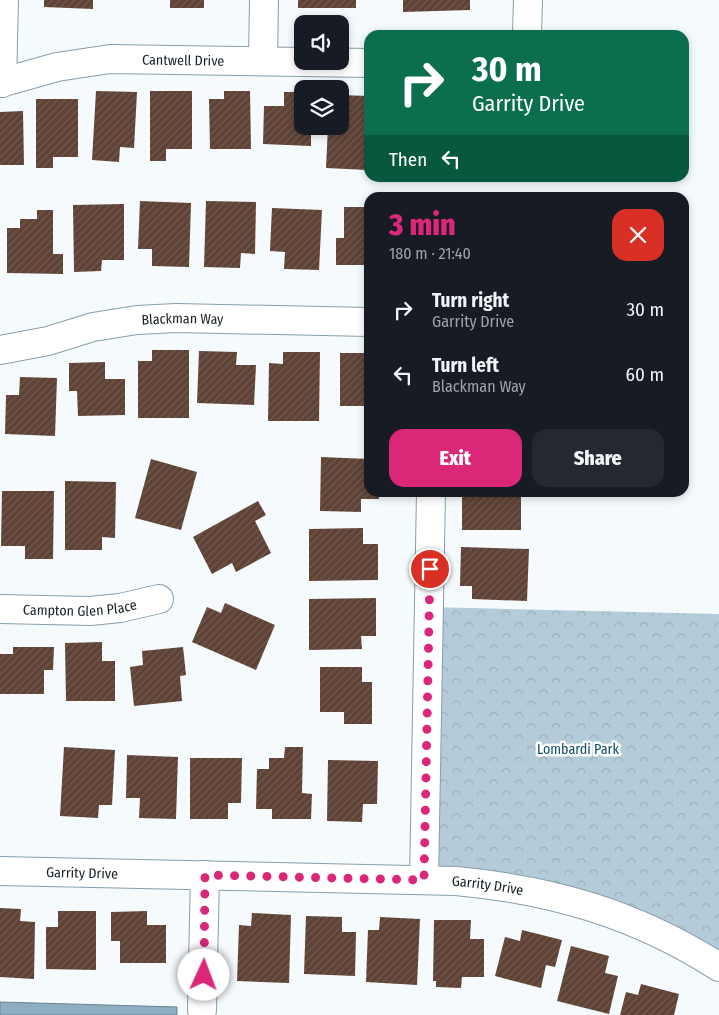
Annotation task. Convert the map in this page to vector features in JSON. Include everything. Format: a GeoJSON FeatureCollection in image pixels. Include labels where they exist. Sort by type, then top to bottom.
{"type":"FeatureCollection","features":[{"type":"Feature","properties":{"kind":"street"},"geometry":{"type":"LineString","coordinates":[[1,83],[4,0]]}},
{"type":"Feature","properties":{"kind":"street"},"geometry":{"type":"LineString","coordinates":[[263,60],[264,0]]}},
{"type":"Feature","properties":{"kind":"street"},"geometry":{"type":"LineString","coordinates":[[527,30],[528,0]]}},
{"type":"Feature","properties":{"kind":"street","name":"Cantwell Drive"},"geometry":{"type":"LineString","coordinates":[[1,83],[57,67],[110,59],[364,63]]}},
{"type":"Feature","properties":{"kind":"street","name":"Blackman Way"},"geometry":{"type":"LineString","coordinates":[[0,350],[48,341],[93,327],[137,320],[176,318],[364,322]]}},
{"type":"Feature","properties":{"kind":"street"},"geometry":{"type":"LineString","coordinates":[[424,880],[431,497]]}},
{"type":"Feature","properties":{"kind":"street","name":"Campton Glen Place"},"geometry":{"type":"LineString","coordinates":[[0,609],[90,611],[120,608],[159,598]]}},
{"type":"Feature","properties":{"kind":"street","name":"Garrity Drive"},"geometry":{"type":"LineString","coordinates":[[0,871],[424,880],[502,885],[557,896],[611,912],[662,934],[719,966]]}},
{"type":"Feature","properties":{"kind":"street"},"geometry":{"type":"LineString","coordinates":[[202,1010],[205,875]]}},
{"type":"Feature","properties":{"kind":"green space","name":"Lombardi Park"},"geometry":{"type":"Polygon","coordinates":[[[429,607],[719,614],[719,958],[644,916],[424,880],[429,607]]]}},
{"type":"Feature","properties":{"kind":"shaded area"},"geometry":{"type":"Polygon","coordinates":[[[0,1002],[177,1007],[177,1015],[0,1015],[0,1002]]]}},
{"type":"Feature","properties":{"kind":"building"},"geometry":{"type":"Polygon","coordinates":[[[44,0],[93,0],[93,9],[44,7],[44,0]]]}},
{"type":"Feature","properties":{"kind":"building"},"geometry":{"type":"Polygon","coordinates":[[[170,0],[204,0],[204,8],[170,8],[170,0]]]}},
{"type":"Feature","properties":{"kind":"building"},"geometry":{"type":"Polygon","coordinates":[[[298,0],[356,0],[356,8],[298,8],[298,0]]]}},
{"type":"Feature","properties":{"kind":"building"},"geometry":{"type":"Polygon","coordinates":[[[403,0],[470,0],[470,10],[403,12],[403,0]]]}},
{"type":"Feature","properties":{"kind":"building"},"geometry":{"type":"Polygon","coordinates":[[[96,91],[137,92],[134,148],[120,147],[119,162],[92,160],[96,91]]]}},
{"type":"Feature","properties":{"kind":"building"},"geometry":{"type":"Polygon","coordinates":[[[150,91],[192,91],[192,149],[166,149],[166,161],[150,161],[150,91]]]}},
{"type":"Feature","properties":{"kind":"building"},"geometry":{"type":"Polygon","coordinates":[[[224,91],[250,91],[251,149],[210,149],[209,99],[224,99],[224,91]]]}},
{"type":"Feature","properties":{"kind":"building"},"geometry":{"type":"Polygon","coordinates":[[[284,92],[294,92],[294,135],[311,135],[311,146],[263,144],[264,106],[284,106],[284,92]]]}},
{"type":"Feature","properties":{"kind":"building"},"geometry":{"type":"Polygon","coordinates":[[[349,95],[364,96],[364,170],[326,168],[328,135],[349,135],[349,95]]]}},
{"type":"Feature","properties":{"kind":"building"},"geometry":{"type":"Polygon","coordinates":[[[36,99],[78,99],[78,157],[53,157],[53,168],[36,168],[36,99]]]}},
{"type":"Feature","properties":{"kind":"building"},"geometry":{"type":"Polygon","coordinates":[[[23,111],[24,165],[0,165],[0,112],[23,111]]]}},
{"type":"Feature","properties":{"kind":"building"},"geometry":{"type":"Polygon","coordinates":[[[140,201],[191,203],[189,267],[152,266],[152,249],[138,249],[140,201]]]}},
{"type":"Feature","properties":{"kind":"building"},"geometry":{"type":"Polygon","coordinates":[[[206,201],[256,202],[255,254],[241,253],[240,268],[204,267],[206,201]]]}},
{"type":"Feature","properties":{"kind":"building"},"geometry":{"type":"Polygon","coordinates":[[[124,204],[124,260],[102,260],[101,271],[74,272],[73,205],[124,204]]]}},
{"type":"Feature","properties":{"kind":"building"},"geometry":{"type":"Polygon","coordinates":[[[344,207],[364,207],[364,265],[336,265],[336,238],[344,238],[344,207]]]}},
{"type":"Feature","properties":{"kind":"building"},"geometry":{"type":"Polygon","coordinates":[[[272,208],[322,210],[319,270],[284,269],[285,252],[270,251],[272,208]]]}},
{"type":"Feature","properties":{"kind":"building"},"geometry":{"type":"Polygon","coordinates":[[[37,210],[53,210],[53,254],[63,254],[63,274],[7,273],[7,228],[20,228],[20,219],[37,219],[37,210]]]}},
{"type":"Feature","properties":{"kind":"building"},"geometry":{"type":"Polygon","coordinates":[[[152,350],[189,350],[189,418],[138,418],[138,361],[152,361],[152,350]]]}},
{"type":"Feature","properties":{"kind":"building"},"geometry":{"type":"Polygon","coordinates":[[[199,351],[237,352],[236,365],[256,365],[254,405],[197,403],[199,351]]]}},
{"type":"Feature","properties":{"kind":"building"},"geometry":{"type":"Polygon","coordinates":[[[283,352],[320,352],[319,421],[268,421],[269,363],[283,364],[283,352]]]}},
{"type":"Feature","properties":{"kind":"building"},"geometry":{"type":"Polygon","coordinates":[[[340,353],[364,353],[364,406],[340,406],[340,353]]]}},
{"type":"Feature","properties":{"kind":"building"},"geometry":{"type":"Polygon","coordinates":[[[105,362],[105,379],[125,379],[125,415],[78,416],[77,391],[69,391],[69,363],[105,362]]]}},
{"type":"Feature","properties":{"kind":"building"},"geometry":{"type":"Polygon","coordinates":[[[20,377],[57,378],[55,436],[5,434],[6,395],[19,395],[20,377]]]}},
{"type":"Feature","properties":{"kind":"building"},"geometry":{"type":"Polygon","coordinates":[[[321,457],[364,459],[364,497],[379,497],[379,499],[361,499],[361,512],[320,511],[321,457]]]}},
{"type":"Feature","properties":{"kind":"building"},"geometry":{"type":"Polygon","coordinates":[[[151,459],[197,472],[181,530],[135,518],[151,459]]]}},
{"type":"Feature","properties":{"kind":"building"},"geometry":{"type":"Polygon","coordinates":[[[65,481],[116,482],[115,538],[102,537],[102,550],[65,550],[65,481]]]}},
{"type":"Feature","properties":{"kind":"building"},"geometry":{"type":"Polygon","coordinates":[[[2,491],[54,491],[53,559],[25,559],[25,546],[1,546],[2,491]]]}},
{"type":"Feature","properties":{"kind":"building"},"geometry":{"type":"Polygon","coordinates":[[[462,497],[521,497],[521,530],[462,530],[462,497]]]}},
{"type":"Feature","properties":{"kind":"building"},"geometry":{"type":"Polygon","coordinates":[[[258,501],[266,515],[255,521],[271,553],[236,572],[232,563],[212,574],[193,537],[258,501]]]}},
{"type":"Feature","properties":{"kind":"building"},"geometry":{"type":"Polygon","coordinates":[[[363,528],[363,544],[378,544],[378,580],[309,581],[309,529],[363,528]]]}},
{"type":"Feature","properties":{"kind":"building"},"geometry":{"type":"Polygon","coordinates":[[[461,547],[529,549],[527,601],[472,599],[472,586],[460,586],[461,547]]]}},
{"type":"Feature","properties":{"kind":"building"},"geometry":{"type":"Polygon","coordinates":[[[376,598],[376,636],[361,636],[362,649],[309,650],[309,599],[376,598]]]}},
{"type":"Feature","properties":{"kind":"building"},"geometry":{"type":"Polygon","coordinates":[[[225,603],[275,625],[256,670],[192,642],[207,607],[221,613],[225,603]]]}},
{"type":"Feature","properties":{"kind":"building"},"geometry":{"type":"Polygon","coordinates":[[[102,642],[102,661],[115,661],[115,701],[66,701],[65,643],[102,642]]]}},
{"type":"Feature","properties":{"kind":"building"},"geometry":{"type":"Polygon","coordinates":[[[13,647],[54,647],[53,670],[44,670],[44,694],[0,694],[0,654],[13,654],[13,647]]]}},
{"type":"Feature","properties":{"kind":"building"},"geometry":{"type":"Polygon","coordinates":[[[183,647],[186,675],[180,676],[182,701],[134,706],[130,667],[143,665],[142,651],[183,647]]]}},
{"type":"Feature","properties":{"kind":"building"},"geometry":{"type":"Polygon","coordinates":[[[320,667],[362,667],[362,682],[372,682],[372,724],[344,724],[344,712],[320,712],[320,667]]]}},
{"type":"Feature","properties":{"kind":"building"},"geometry":{"type":"Polygon","coordinates":[[[64,747],[115,750],[112,805],[99,805],[98,818],[60,816],[64,747]]]}},
{"type":"Feature","properties":{"kind":"building"},"geometry":{"type":"Polygon","coordinates":[[[285,747],[303,747],[302,793],[312,794],[311,819],[272,819],[272,809],[256,809],[257,769],[269,769],[269,758],[284,758],[285,747]]]}},
{"type":"Feature","properties":{"kind":"building"},"geometry":{"type":"Polygon","coordinates":[[[127,755],[178,757],[176,819],[139,818],[140,798],[126,798],[127,755]]]}},
{"type":"Feature","properties":{"kind":"building"},"geometry":{"type":"Polygon","coordinates":[[[190,758],[242,758],[241,803],[228,803],[228,819],[190,819],[190,758]]]}},
{"type":"Feature","properties":{"kind":"building"},"geometry":{"type":"Polygon","coordinates":[[[328,760],[378,761],[377,804],[363,804],[362,822],[327,821],[328,760]]]}},
{"type":"Feature","properties":{"kind":"building"},"geometry":{"type":"Polygon","coordinates":[[[0,908],[21,909],[20,921],[35,922],[34,979],[0,977],[0,908]]]}},
{"type":"Feature","properties":{"kind":"building"},"geometry":{"type":"Polygon","coordinates":[[[58,911],[96,911],[96,970],[46,969],[46,927],[58,927],[58,911]]]}},
{"type":"Feature","properties":{"kind":"building"},"geometry":{"type":"Polygon","coordinates":[[[147,911],[147,925],[166,925],[166,963],[120,963],[120,941],[111,941],[111,912],[147,911]]]}},
{"type":"Feature","properties":{"kind":"building"},"geometry":{"type":"Polygon","coordinates":[[[252,913],[291,915],[289,983],[237,981],[239,925],[251,926],[252,913]]]}},
{"type":"Feature","properties":{"kind":"building"},"geometry":{"type":"Polygon","coordinates":[[[306,916],[342,917],[342,932],[356,932],[355,976],[304,974],[306,916]]]}},
{"type":"Feature","properties":{"kind":"building"},"geometry":{"type":"Polygon","coordinates":[[[380,917],[420,919],[417,985],[366,982],[368,930],[379,930],[380,917]]]}},
{"type":"Feature","properties":{"kind":"building"},"geometry":{"type":"Polygon","coordinates":[[[434,920],[471,920],[470,939],[484,939],[484,977],[462,977],[461,988],[436,987],[436,981],[433,981],[434,920]]]}},
{"type":"Feature","properties":{"kind":"building"},"geometry":{"type":"Polygon","coordinates":[[[522,930],[562,940],[555,967],[546,965],[541,988],[495,976],[505,937],[520,941],[522,930]]]}},
{"type":"Feature","properties":{"kind":"building"},"geometry":{"type":"Polygon","coordinates":[[[571,946],[609,956],[605,973],[618,976],[609,1014],[557,1001],[571,946]]]}},
{"type":"Feature","properties":{"kind":"building"},"geometry":{"type":"Polygon","coordinates":[[[641,984],[679,994],[674,1015],[620,1015],[626,992],[638,995],[641,984]]]}},
{"type":"Feature","properties":{"kind":"route"},"geometry":{"type":"LineString","coordinates":[[204,975],[205,875],[424,880],[430,569]]}}]}
